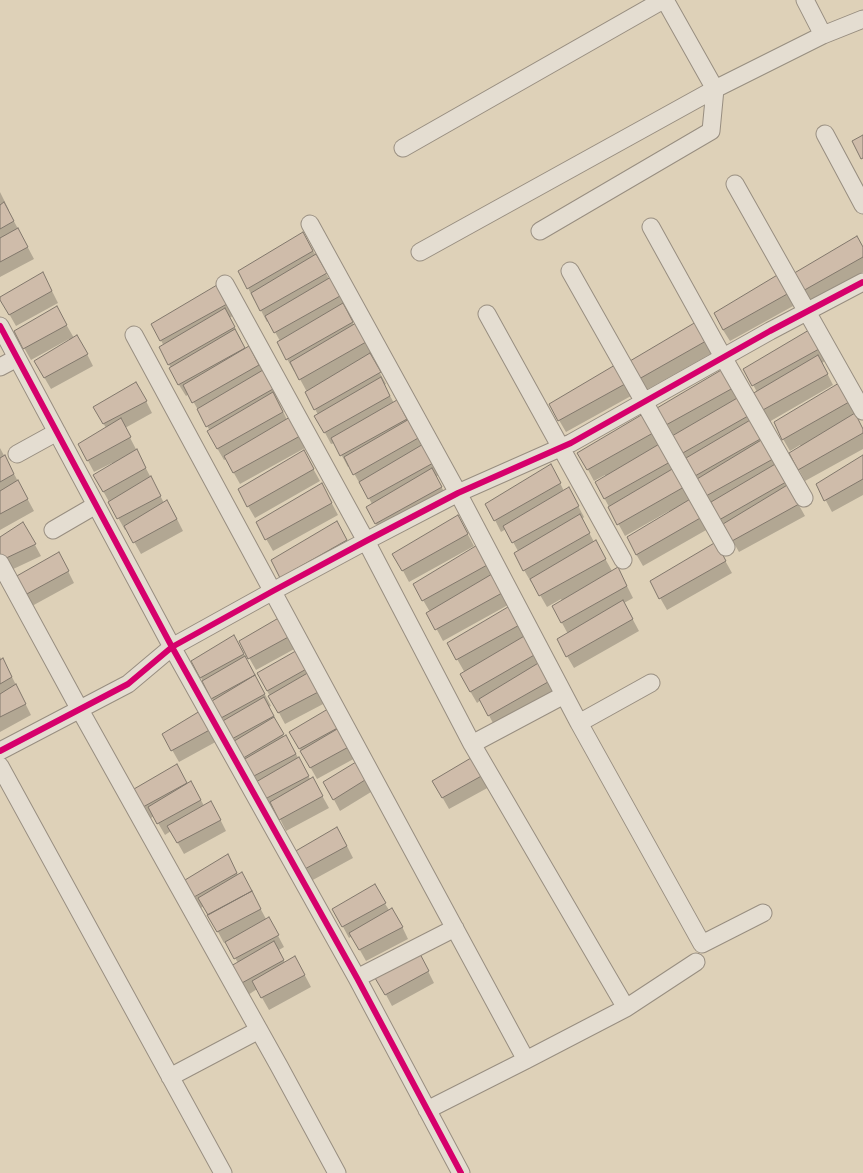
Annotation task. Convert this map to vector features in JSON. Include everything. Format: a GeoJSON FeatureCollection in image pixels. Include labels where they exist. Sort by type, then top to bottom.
{"type":"FeatureCollection","features":[{"type":"Feature","properties":{"kind":"street"},"geometry":{"type":"LineString","coordinates":[[403,148],[664,0],[715,89],[711,131],[540,231]]}},
{"type":"Feature","properties":{"kind":"street"},"geometry":{"type":"LineString","coordinates":[[805,0],[822,34]]}},
{"type":"Feature","properties":{"kind":"street"},"geometry":{"type":"LineString","coordinates":[[420,252],[715,89],[822,34],[863,19]]}},
{"type":"Feature","properties":{"kind":"street"},"geometry":{"type":"LineString","coordinates":[[825,134],[863,205]]}},
{"type":"Feature","properties":{"kind":"street"},"geometry":{"type":"LineString","coordinates":[[736,184],[806,312],[863,411]]}},
{"type":"Feature","properties":{"kind":"street"},"geometry":{"type":"LineString","coordinates":[[310,224],[458,493],[579,723],[702,944],[763,913]]}},
{"type":"Feature","properties":{"kind":"street"},"geometry":{"type":"LineString","coordinates":[[651,227],[723,358],[804,498]]}},
{"type":"Feature","properties":{"kind":"street"},"geometry":{"type":"LineString","coordinates":[[570,271],[726,547]]}},
{"type":"Feature","properties":{"kind":"street"},"geometry":{"type":"LineString","coordinates":[[0,751],[128,684],[172,647],[273,591],[458,493],[562,447],[863,282]]}},
{"type":"Feature","properties":{"kind":"street"},"geometry":{"type":"LineString","coordinates":[[225,284],[366,541],[472,744],[626,1008]]}},
{"type":"Feature","properties":{"kind":"street"},"geometry":{"type":"LineString","coordinates":[[488,314],[623,560]]}},
{"type":"Feature","properties":{"kind":"street"},"geometry":{"type":"LineString","coordinates":[[0,326],[172,647],[357,978],[461,1173]]}},
{"type":"Feature","properties":{"kind":"street"},"geometry":{"type":"LineString","coordinates":[[134,335],[526,1060]]}},
{"type":"Feature","properties":{"kind":"street"},"geometry":{"type":"LineString","coordinates":[[0,367],[17,358]]}},
{"type":"Feature","properties":{"kind":"street"},"geometry":{"type":"LineString","coordinates":[[17,454],[57,432]]}},
{"type":"Feature","properties":{"kind":"street"},"geometry":{"type":"LineString","coordinates":[[53,530],[96,505]]}},
{"type":"Feature","properties":{"kind":"street"},"geometry":{"type":"LineString","coordinates":[[0,563],[337,1173]]}},
{"type":"Feature","properties":{"kind":"street"},"geometry":{"type":"LineString","coordinates":[[579,723],[651,683]]}},
{"type":"Feature","properties":{"kind":"street"},"geometry":{"type":"LineString","coordinates":[[472,744],[564,695]]}},
{"type":"Feature","properties":{"kind":"street"},"geometry":{"type":"LineString","coordinates":[[0,766],[222,1173]]}},
{"type":"Feature","properties":{"kind":"street"},"geometry":{"type":"LineString","coordinates":[[357,978],[455,928]]}},
{"type":"Feature","properties":{"kind":"street"},"geometry":{"type":"LineString","coordinates":[[427,1110],[626,1008],[696,962]]}},
{"type":"Feature","properties":{"kind":"street"},"geometry":{"type":"LineString","coordinates":[[170,1077],[259,1030]]}},
{"type":"Feature","properties":{"kind":"building"},"geometry":{"type":"Polygon","coordinates":[[[863,135],[863,158],[861,159],[852,141],[863,135]]]}},
{"type":"Feature","properties":{"kind":"building"},"geometry":{"type":"Polygon","coordinates":[[[4,202],[14,221],[0,229],[0,205],[4,202]]]}},
{"type":"Feature","properties":{"kind":"building"},"geometry":{"type":"Polygon","coordinates":[[[18,228],[28,247],[0,262],[0,238],[18,228]]]}},
{"type":"Feature","properties":{"kind":"building"},"geometry":{"type":"Polygon","coordinates":[[[303,232],[313,251],[247,289],[238,271],[303,232]]]}},
{"type":"Feature","properties":{"kind":"building"},"geometry":{"type":"Polygon","coordinates":[[[857,236],[863,247],[863,257],[801,292],[791,275],[857,236]]]}},
{"type":"Feature","properties":{"kind":"building"},"geometry":{"type":"Polygon","coordinates":[[[316,254],[327,273],[260,311],[251,293],[316,254]]]}},
{"type":"Feature","properties":{"kind":"building"},"geometry":{"type":"Polygon","coordinates":[[[43,272],[52,291],[9,315],[0,300],[0,297],[43,272]]]}},
{"type":"Feature","properties":{"kind":"building"},"geometry":{"type":"Polygon","coordinates":[[[779,274],[789,293],[723,330],[714,313],[779,274]]]}},
{"type":"Feature","properties":{"kind":"building"},"geometry":{"type":"Polygon","coordinates":[[[331,277],[340,296],[274,333],[265,316],[331,277]]]}},
{"type":"Feature","properties":{"kind":"building"},"geometry":{"type":"Polygon","coordinates":[[[217,285],[227,304],[160,341],[151,324],[217,285]]]}},
{"type":"Feature","properties":{"kind":"building"},"geometry":{"type":"Polygon","coordinates":[[[343,303],[353,322],[286,360],[277,342],[343,303]]]}},
{"type":"Feature","properties":{"kind":"building"},"geometry":{"type":"Polygon","coordinates":[[[57,306],[67,325],[23,349],[14,331],[57,306]]]}},
{"type":"Feature","properties":{"kind":"building"},"geometry":{"type":"Polygon","coordinates":[[[225,308],[235,327],[168,365],[159,347],[225,308]]]}},
{"type":"Feature","properties":{"kind":"building"},"geometry":{"type":"Polygon","coordinates":[[[696,322],[706,341],[639,379],[630,361],[696,322]]]}},
{"type":"Feature","properties":{"kind":"building"},"geometry":{"type":"Polygon","coordinates":[[[356,323],[366,342],[299,380],[290,362],[356,323]]]}},
{"type":"Feature","properties":{"kind":"building"},"geometry":{"type":"Polygon","coordinates":[[[235,329],[245,348],[178,385],[169,368],[235,329]]]}},
{"type":"Feature","properties":{"kind":"building"},"geometry":{"type":"Polygon","coordinates":[[[809,330],[819,349],[752,386],[743,369],[809,330]]]}},
{"type":"Feature","properties":{"kind":"building"},"geometry":{"type":"Polygon","coordinates":[[[77,335],[88,354],[44,378],[34,361],[77,335]]]}},
{"type":"Feature","properties":{"kind":"building"},"geometry":{"type":"Polygon","coordinates":[[[249,346],[259,365],[192,403],[183,385],[249,346]]]}},
{"type":"Feature","properties":{"kind":"building"},"geometry":{"type":"Polygon","coordinates":[[[370,353],[381,372],[314,410],[305,392],[370,353]]]}},
{"type":"Feature","properties":{"kind":"building"},"geometry":{"type":"Polygon","coordinates":[[[818,355],[828,374],[761,411],[752,394],[818,355]]]}},
{"type":"Feature","properties":{"kind":"building"},"geometry":{"type":"Polygon","coordinates":[[[615,365],[625,384],[558,421],[549,404],[615,365]]]}},
{"type":"Feature","properties":{"kind":"building"},"geometry":{"type":"Polygon","coordinates":[[[723,369],[733,388],[666,425],[657,408],[723,369]]]}},
{"type":"Feature","properties":{"kind":"building"},"geometry":{"type":"Polygon","coordinates":[[[263,370],[273,389],[206,427],[197,409],[263,370]]]}},
{"type":"Feature","properties":{"kind":"building"},"geometry":{"type":"Polygon","coordinates":[[[381,377],[390,396],[324,433],[314,416],[381,377]]]}},
{"type":"Feature","properties":{"kind":"building"},"geometry":{"type":"Polygon","coordinates":[[[136,382],[147,401],[103,424],[93,407],[136,382]]]}},
{"type":"Feature","properties":{"kind":"building"},"geometry":{"type":"Polygon","coordinates":[[[839,383],[849,402],[782,440],[774,422],[839,383]]]}},
{"type":"Feature","properties":{"kind":"building"},"geometry":{"type":"Polygon","coordinates":[[[273,392],[283,412],[217,449],[207,431],[273,392]]]}},
{"type":"Feature","properties":{"kind":"building"},"geometry":{"type":"Polygon","coordinates":[[[739,397],[748,416],[681,454],[672,436],[739,397]]]}},
{"type":"Feature","properties":{"kind":"building"},"geometry":{"type":"Polygon","coordinates":[[[397,400],[407,419],[340,456],[331,438],[397,400]]]}},
{"type":"Feature","properties":{"kind":"building"},"geometry":{"type":"Polygon","coordinates":[[[855,413],[863,429],[863,433],[798,470],[789,453],[855,413]]]}},
{"type":"Feature","properties":{"kind":"building"},"geometry":{"type":"Polygon","coordinates":[[[643,414],[653,433],[587,470],[577,453],[643,414]]]}},
{"type":"Feature","properties":{"kind":"building"},"geometry":{"type":"Polygon","coordinates":[[[290,417],[300,436],[233,473],[224,456],[290,417]]]}},
{"type":"Feature","properties":{"kind":"building"},"geometry":{"type":"Polygon","coordinates":[[[121,418],[131,437],[87,461],[78,444],[121,418]]]}},
{"type":"Feature","properties":{"kind":"building"},"geometry":{"type":"Polygon","coordinates":[[[411,418],[420,437],[353,475],[344,457],[411,418]]]}},
{"type":"Feature","properties":{"kind":"building"},"geometry":{"type":"Polygon","coordinates":[[[752,419],[762,438],[695,476],[686,458],[752,419]]]}},
{"type":"Feature","properties":{"kind":"building"},"geometry":{"type":"Polygon","coordinates":[[[763,439],[773,459],[706,496],[697,479],[763,439]]]}},
{"type":"Feature","properties":{"kind":"building"},"geometry":{"type":"Polygon","coordinates":[[[425,443],[435,462],[368,499],[359,482],[425,443]]]}},
{"type":"Feature","properties":{"kind":"building"},"geometry":{"type":"Polygon","coordinates":[[[661,443],[670,462],[604,499],[595,482],[661,443]]]}},
{"type":"Feature","properties":{"kind":"building"},"geometry":{"type":"Polygon","coordinates":[[[137,449],[146,468],[103,492],[93,475],[137,449]]]}},
{"type":"Feature","properties":{"kind":"building"},"geometry":{"type":"Polygon","coordinates":[[[304,450],[314,469],[247,507],[238,489],[304,450]]]}},
{"type":"Feature","properties":{"kind":"building"},"geometry":{"type":"Polygon","coordinates":[[[5,455],[14,474],[0,482],[0,458],[5,455]]]}},
{"type":"Feature","properties":{"kind":"building"},"geometry":{"type":"Polygon","coordinates":[[[863,455],[863,479],[824,501],[816,484],[863,455]]]}},
{"type":"Feature","properties":{"kind":"building"},"geometry":{"type":"Polygon","coordinates":[[[777,463],[786,482],[719,520],[711,502],[777,463]]]}},
{"type":"Feature","properties":{"kind":"building"},"geometry":{"type":"Polygon","coordinates":[[[551,464],[561,483],[494,521],[485,504],[551,464]]]}},
{"type":"Feature","properties":{"kind":"building"},"geometry":{"type":"Polygon","coordinates":[[[432,468],[442,487],[375,524],[366,507],[432,468]]]}},
{"type":"Feature","properties":{"kind":"building"},"geometry":{"type":"Polygon","coordinates":[[[674,468],[684,487],[617,525],[608,507],[674,468]]]}},
{"type":"Feature","properties":{"kind":"building"},"geometry":{"type":"Polygon","coordinates":[[[151,476],[161,496],[117,519],[108,502],[151,476]]]}},
{"type":"Feature","properties":{"kind":"building"},"geometry":{"type":"Polygon","coordinates":[[[18,480],[28,499],[0,514],[0,491],[18,480]]]}},
{"type":"Feature","properties":{"kind":"building"},"geometry":{"type":"Polygon","coordinates":[[[322,483],[332,503],[265,540],[256,522],[322,483]]]}},
{"type":"Feature","properties":{"kind":"building"},"geometry":{"type":"Polygon","coordinates":[[[789,484],[799,504],[732,541],[723,524],[789,484]]]}},
{"type":"Feature","properties":{"kind":"building"},"geometry":{"type":"Polygon","coordinates":[[[569,487],[579,506],[512,543],[503,526],[569,487]]]}},
{"type":"Feature","properties":{"kind":"building"},"geometry":{"type":"Polygon","coordinates":[[[692,498],[702,517],[636,555],[627,537],[692,498]]]}},
{"type":"Feature","properties":{"kind":"building"},"geometry":{"type":"Polygon","coordinates":[[[167,500],[177,519],[133,543],[124,526],[167,500]]]}},
{"type":"Feature","properties":{"kind":"building"},"geometry":{"type":"Polygon","coordinates":[[[580,514],[590,533],[523,571],[514,553],[580,514]]]}},
{"type":"Feature","properties":{"kind":"building"},"geometry":{"type":"Polygon","coordinates":[[[458,515],[468,534],[402,571],[392,554],[458,515]]]}},
{"type":"Feature","properties":{"kind":"building"},"geometry":{"type":"Polygon","coordinates":[[[337,521],[347,540],[280,578],[271,560],[337,521]]]}},
{"type":"Feature","properties":{"kind":"building"},"geometry":{"type":"Polygon","coordinates":[[[23,522],[36,544],[2,560],[0,557],[0,537],[23,522]]]}},
{"type":"Feature","properties":{"kind":"building"},"geometry":{"type":"Polygon","coordinates":[[[596,540],[606,559],[539,596],[530,579],[596,540]]]}},
{"type":"Feature","properties":{"kind":"building"},"geometry":{"type":"Polygon","coordinates":[[[716,542],[726,561],[659,599],[650,581],[716,542]]]}},
{"type":"Feature","properties":{"kind":"building"},"geometry":{"type":"Polygon","coordinates":[[[479,544],[489,564],[422,601],[413,584],[479,544]]]}},
{"type":"Feature","properties":{"kind":"building"},"geometry":{"type":"Polygon","coordinates":[[[59,552],[69,571],[25,595],[15,577],[59,552]]]}},
{"type":"Feature","properties":{"kind":"building"},"geometry":{"type":"Polygon","coordinates":[[[618,567],[627,586],[561,623],[552,606],[618,567]]]}},
{"type":"Feature","properties":{"kind":"building"},"geometry":{"type":"Polygon","coordinates":[[[492,574],[502,593],[435,630],[426,613],[492,574]]]}},
{"type":"Feature","properties":{"kind":"building"},"geometry":{"type":"Polygon","coordinates":[[[623,600],[633,619],[566,657],[557,639],[623,600]]]}},
{"type":"Feature","properties":{"kind":"building"},"geometry":{"type":"Polygon","coordinates":[[[513,604],[523,623],[456,660],[447,643],[513,604]]]}},
{"type":"Feature","properties":{"kind":"building"},"geometry":{"type":"Polygon","coordinates":[[[282,616],[292,635],[248,659],[239,641],[282,616]]]}},
{"type":"Feature","properties":{"kind":"building"},"geometry":{"type":"Polygon","coordinates":[[[234,635],[244,654],[200,678],[191,661],[234,635]]]}},
{"type":"Feature","properties":{"kind":"building"},"geometry":{"type":"Polygon","coordinates":[[[526,635],[536,654],[470,692],[460,674],[526,635]]]}},
{"type":"Feature","properties":{"kind":"building"},"geometry":{"type":"Polygon","coordinates":[[[301,648],[310,667],[267,691],[257,673],[301,648]]]}},
{"type":"Feature","properties":{"kind":"building"},"geometry":{"type":"Polygon","coordinates":[[[245,656],[255,675],[211,699],[202,681],[245,656]]]}},
{"type":"Feature","properties":{"kind":"building"},"geometry":{"type":"Polygon","coordinates":[[[3,658],[12,677],[0,684],[0,660],[3,658]]]}},
{"type":"Feature","properties":{"kind":"building"},"geometry":{"type":"Polygon","coordinates":[[[545,659],[555,678],[488,716],[479,699],[545,659]]]}},
{"type":"Feature","properties":{"kind":"building"},"geometry":{"type":"Polygon","coordinates":[[[311,671],[322,690],[278,713],[268,696],[311,671]]]}},
{"type":"Feature","properties":{"kind":"building"},"geometry":{"type":"Polygon","coordinates":[[[255,675],[265,694],[221,718],[212,701],[255,675]]]}},
{"type":"Feature","properties":{"kind":"building"},"geometry":{"type":"Polygon","coordinates":[[[16,684],[26,704],[0,717],[0,694],[16,684]]]}},
{"type":"Feature","properties":{"kind":"building"},"geometry":{"type":"Polygon","coordinates":[[[264,697],[274,716],[230,740],[221,722],[264,697]]]}},
{"type":"Feature","properties":{"kind":"building"},"geometry":{"type":"Polygon","coordinates":[[[333,706],[343,725],[299,749],[289,732],[333,706]]]}},
{"type":"Feature","properties":{"kind":"building"},"geometry":{"type":"Polygon","coordinates":[[[205,708],[215,727],[171,751],[162,734],[205,708]]]}},
{"type":"Feature","properties":{"kind":"building"},"geometry":{"type":"Polygon","coordinates":[[[274,717],[284,734],[240,760],[231,743],[274,717]]]}},
{"type":"Feature","properties":{"kind":"building"},"geometry":{"type":"Polygon","coordinates":[[[344,725],[354,744],[310,768],[300,751],[344,725]]]}},
{"type":"Feature","properties":{"kind":"building"},"geometry":{"type":"Polygon","coordinates":[[[286,735],[296,754],[252,777],[243,760],[286,735]]]}},
{"type":"Feature","properties":{"kind":"building"},"geometry":{"type":"Polygon","coordinates":[[[476,755],[485,774],[442,798],[432,781],[476,755]]]}},
{"type":"Feature","properties":{"kind":"building"},"geometry":{"type":"Polygon","coordinates":[[[299,757],[309,776],[265,799],[256,782],[299,757]]]}},
{"type":"Feature","properties":{"kind":"building"},"geometry":{"type":"Polygon","coordinates":[[[356,762],[365,780],[333,800],[323,782],[356,762]]]}},
{"type":"Feature","properties":{"kind":"building"},"geometry":{"type":"Polygon","coordinates":[[[177,764],[187,783],[143,807],[134,789],[177,764]]]}},
{"type":"Feature","properties":{"kind":"building"},"geometry":{"type":"Polygon","coordinates":[[[313,777],[323,796],[279,820],[270,802],[313,777]]]}},
{"type":"Feature","properties":{"kind":"building"},"geometry":{"type":"Polygon","coordinates":[[[191,781],[201,800],[157,824],[148,807],[191,781]]]}},
{"type":"Feature","properties":{"kind":"building"},"geometry":{"type":"Polygon","coordinates":[[[211,801],[221,820],[177,843],[167,826],[211,801]]]}},
{"type":"Feature","properties":{"kind":"building"},"geometry":{"type":"Polygon","coordinates":[[[337,827],[347,846],[303,870],[294,852],[337,827]]]}},
{"type":"Feature","properties":{"kind":"building"},"geometry":{"type":"Polygon","coordinates":[[[228,854],[237,873],[194,897],[185,880],[228,854]]]}},
{"type":"Feature","properties":{"kind":"building"},"geometry":{"type":"Polygon","coordinates":[[[242,872],[252,891],[208,915],[198,898],[242,872]]]}},
{"type":"Feature","properties":{"kind":"building"},"geometry":{"type":"Polygon","coordinates":[[[375,884],[386,903],[342,927],[332,909],[375,884]]]}},
{"type":"Feature","properties":{"kind":"building"},"geometry":{"type":"Polygon","coordinates":[[[252,891],[261,909],[217,932],[207,915],[252,891]]]}},
{"type":"Feature","properties":{"kind":"building"},"geometry":{"type":"Polygon","coordinates":[[[392,908],[403,927],[359,950],[349,933],[392,908]]]}},
{"type":"Feature","properties":{"kind":"building"},"geometry":{"type":"Polygon","coordinates":[[[269,917],[279,935],[234,959],[225,942],[269,917]]]}},
{"type":"Feature","properties":{"kind":"building"},"geometry":{"type":"Polygon","coordinates":[[[274,941],[284,960],[240,984],[231,966],[274,941]]]}},
{"type":"Feature","properties":{"kind":"building"},"geometry":{"type":"Polygon","coordinates":[[[419,952],[429,971],[385,995],[375,978],[419,952]]]}},
{"type":"Feature","properties":{"kind":"building"},"geometry":{"type":"Polygon","coordinates":[[[295,956],[305,975],[261,998],[252,981],[295,956]]]}},
{"type":"Feature","properties":{"kind":"cycle path"},"geometry":{"type":"LineString","coordinates":[[0,751],[128,684],[172,647],[273,591],[458,493],[571,443],[770,331],[863,282]]}},
{"type":"Feature","properties":{"kind":"cycle path"},"geometry":{"type":"LineString","coordinates":[[0,326],[172,647],[357,978],[461,1173]]}}]}
